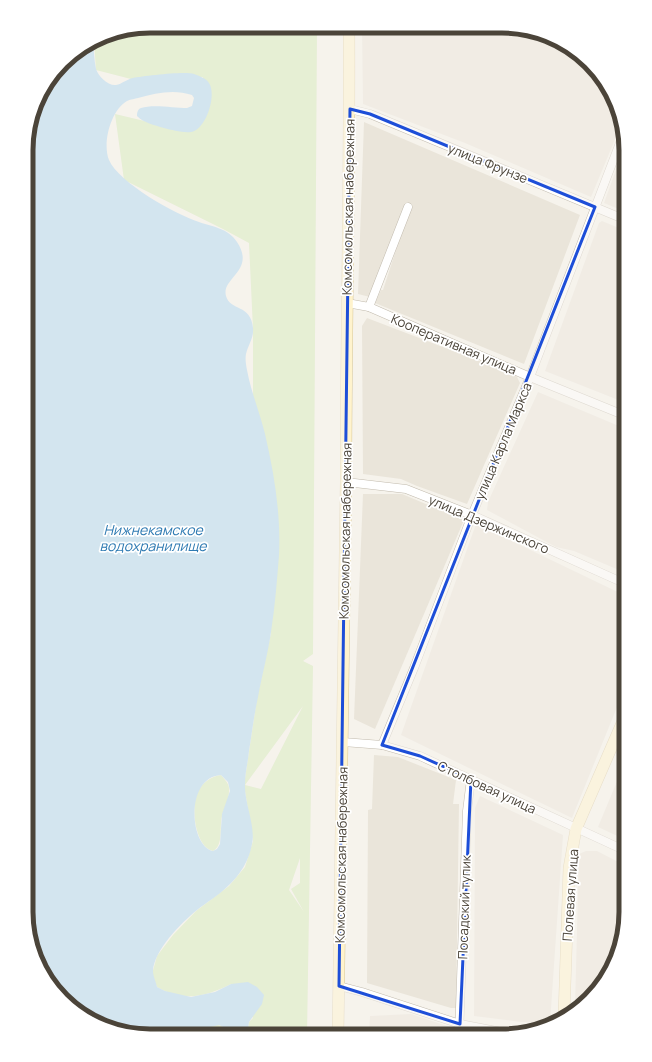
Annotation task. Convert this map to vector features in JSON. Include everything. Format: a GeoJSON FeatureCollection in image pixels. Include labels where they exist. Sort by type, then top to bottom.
{"type":"FeatureCollection","features":[{"type":"Feature","properties":{"kind":"street","name":"Комсомольская набережная"},"geometry":{"type":"LineString","coordinates":[[338,1029],[346,482],[350,109],[349,33]]}},
{"type":"Feature","properties":{"kind":"street","name":"улица Фрунзе"},"geometry":{"type":"LineString","coordinates":[[350,109],[370,114],[619,217]]}},
{"type":"Feature","properties":{"kind":"street","name":"улица Карла Маркса"},"geometry":{"type":"LineString","coordinates":[[382,746],[414,668],[472,515],[530,377],[619,145]]}},
{"type":"Feature","properties":{"kind":"street"},"geometry":{"type":"LineString","coordinates":[[369,307],[408,207]]}},
{"type":"Feature","properties":{"kind":"street","name":"Кооперативная улица"},"geometry":{"type":"LineString","coordinates":[[347,303],[369,307],[530,377],[619,413]]}},
{"type":"Feature","properties":{"kind":"street","name":"улица Дзержинского"},"geometry":{"type":"LineString","coordinates":[[346,482],[406,489],[472,515],[619,581]]}},
{"type":"Feature","properties":{"kind":"street","name":"Полевая улица"},"geometry":{"type":"LineString","coordinates":[[564,1010],[569,868],[576,829],[619,730]]}},
{"type":"Feature","properties":{"kind":"street","name":"Столбовая улица"},"geometry":{"type":"LineString","coordinates":[[343,742],[382,746],[420,756],[619,848]]}},
{"type":"Feature","properties":{"kind":"street","name":"Посадский тупик"},"geometry":{"type":"LineString","coordinates":[[460,1029],[467,811],[471,779]]}},
{"type":"Feature","properties":{"kind":"street"},"geometry":{"type":"LineString","coordinates":[[339,986],[460,1024],[486,1029]]}},
{"type":"Feature","properties":{"kind":"highlighted area"},"geometry":{"type":"Polygon","coordinates":[[[350,109],[370,114],[595,207],[382,745],[420,756],[471,779],[460,1024],[339,986],[350,109]]]}},
{"type":"Feature","properties":{"kind":"shaded area"},"geometry":{"type":"Polygon","coordinates":[[[362,33],[517,34],[547,42],[573,57],[585,67],[595,79],[610,105],[618,133],[591,197],[465,143],[363,104],[362,33]]]}},
{"type":"Feature","properties":{"kind":"shaded area"},"geometry":{"type":"Polygon","coordinates":[[[364,122],[580,215],[524,364],[375,303],[381,290],[383,290],[410,207],[370,297],[358,294],[364,122]]]}},
{"type":"Feature","properties":{"kind":"shaded area"},"geometry":{"type":"Polygon","coordinates":[[[619,162],[619,209],[604,203],[619,162]]]}},
{"type":"Feature","properties":{"kind":"shaded area"},"geometry":{"type":"Polygon","coordinates":[[[602,221],[619,228],[619,400],[545,371],[599,223],[602,221]]]}},
{"type":"Feature","properties":{"kind":"shaded area"},"geometry":{"type":"Polygon","coordinates":[[[367,318],[516,375],[520,383],[467,504],[401,479],[363,474],[362,326],[367,318]]]}},
{"type":"Feature","properties":{"kind":"shaded area"},"geometry":{"type":"Polygon","coordinates":[[[538,392],[619,426],[619,570],[574,551],[556,547],[487,510],[488,502],[538,392]]]}},
{"type":"Feature","properties":{"kind":"shaded area"},"geometry":{"type":"Polygon","coordinates":[[[363,494],[402,494],[464,520],[375,729],[354,719],[363,494]]]}},
{"type":"Feature","properties":{"kind":"shaded area"},"geometry":{"type":"Polygon","coordinates":[[[476,524],[619,593],[619,702],[572,818],[401,735],[476,524]]]}},
{"type":"Feature","properties":{"kind":"shaded area"},"geometry":{"type":"Polygon","coordinates":[[[374,755],[398,757],[456,780],[453,804],[459,804],[456,1008],[451,1008],[367,983],[368,810],[372,809],[374,755]]]}},
{"type":"Feature","properties":{"kind":"shaded area"},"geometry":{"type":"Polygon","coordinates":[[[619,777],[619,837],[598,827],[619,777]]]}},
{"type":"Feature","properties":{"kind":"shaded area"},"geometry":{"type":"Polygon","coordinates":[[[480,796],[563,835],[550,1018],[539,1023],[521,1022],[474,1016],[475,808],[480,796]]]}},
{"type":"Feature","properties":{"kind":"shaded area"},"geometry":{"type":"Polygon","coordinates":[[[586,851],[597,851],[619,862],[619,919],[617,935],[607,964],[590,989],[575,1003],[579,854],[586,851]]]}},
{"type":"Feature","properties":{"kind":"shaded area"},"geometry":{"type":"Polygon","coordinates":[[[411,1014],[453,1028],[369,1029],[370,1016],[411,1014]]]}},
{"type":"Feature","properties":{"kind":"green space"},"geometry":{"type":"Polygon","coordinates":[[[150,33],[317,33],[313,654],[303,661],[313,666],[307,1029],[248,1029],[249,1022],[253,1018],[231,984],[203,995],[176,995],[157,987],[152,974],[157,956],[173,935],[196,911],[229,886],[245,867],[253,841],[244,785],[257,698],[271,633],[253,396],[253,329],[249,243],[124,180],[115,114],[191,132],[203,77],[131,79],[96,70],[94,48],[105,42],[127,35],[150,33]],[[303,706],[245,785],[261,789],[303,706]],[[300,858],[289,890],[304,912],[291,889],[300,883],[300,858]]]}},
{"type":"Feature","properties":{"kind":"green space"},"geometry":{"type":"Polygon","coordinates":[[[221,775],[228,784],[229,794],[221,820],[219,845],[213,851],[207,848],[198,835],[194,808],[199,790],[210,779],[221,775]]]}},
{"type":"Feature","properties":{"kind":"green space"},"geometry":{"type":"Polygon","coordinates":[[[219,1025],[225,1029],[198,1029],[219,1025]]]}},
{"type":"Feature","properties":{"kind":"water","name":"Нижнекамское водохранилище"},"geometry":{"type":"Polygon","coordinates":[[[93,48],[97,72],[107,82],[113,85],[138,77],[182,73],[194,74],[202,77],[209,83],[212,95],[209,111],[201,125],[196,130],[191,132],[170,130],[149,124],[137,116],[137,112],[141,108],[157,106],[187,108],[192,106],[194,98],[192,95],[178,92],[165,92],[131,99],[121,105],[112,119],[109,128],[107,136],[107,153],[109,160],[115,169],[136,188],[176,212],[225,231],[233,237],[242,252],[243,260],[241,267],[228,284],[226,296],[228,301],[245,311],[251,320],[253,328],[252,338],[246,354],[246,364],[265,434],[278,509],[279,555],[275,603],[268,648],[255,710],[245,776],[246,799],[253,837],[251,850],[246,862],[232,882],[176,929],[158,954],[153,971],[157,987],[165,991],[191,997],[215,992],[231,984],[248,982],[257,987],[264,995],[262,1004],[249,1022],[248,1029],[224,1029],[219,1025],[201,1029],[150,1029],[120,1025],[105,1020],[79,1005],[67,995],[57,983],[42,957],[35,935],[33,912],[33,150],[35,127],[39,113],[53,85],[73,62],[93,48]],[[221,775],[209,779],[201,787],[196,799],[194,812],[195,825],[199,837],[205,846],[213,851],[217,849],[220,844],[222,814],[230,791],[228,782],[221,775]]]}}]}
